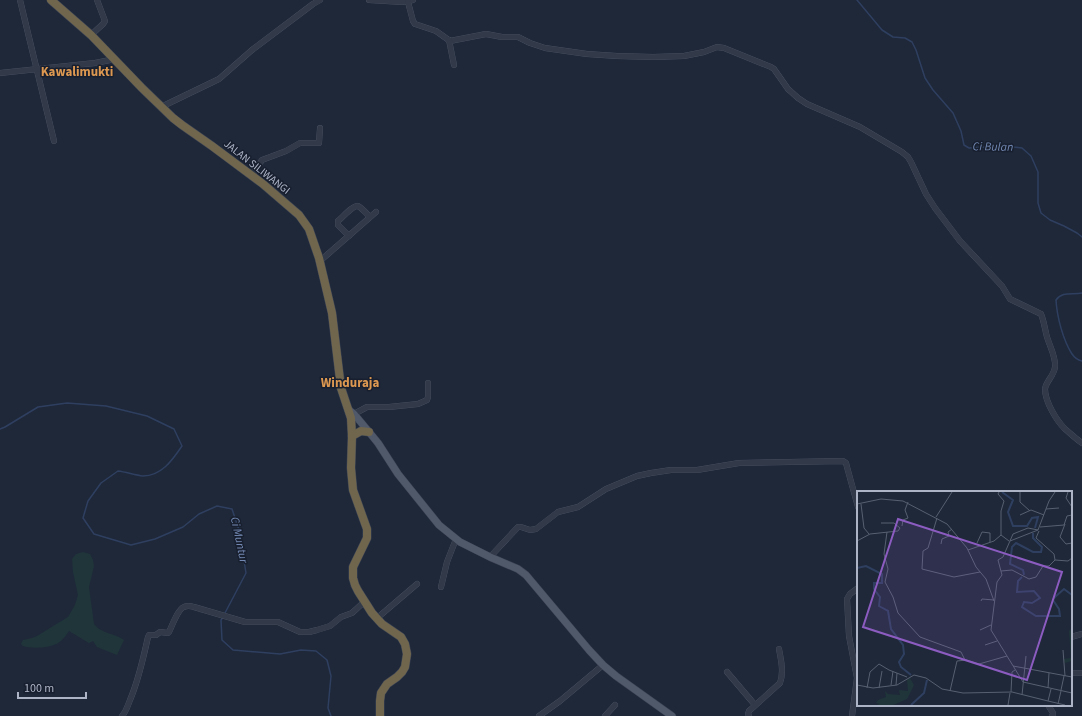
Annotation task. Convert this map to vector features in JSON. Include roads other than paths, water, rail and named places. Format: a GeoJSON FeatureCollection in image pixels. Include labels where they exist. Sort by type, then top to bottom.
{"type":"FeatureCollection","features":[{"type":"Feature","properties":{"kind":"highway","name":"JALAN SILIWANGI"},"geometry":{"type":"LineString","coordinates":[[51,0],[92,36],[161,107],[182,125],[252,175],[281,200],[304,221],[312,236],[320,261],[332,313],[341,388],[351,412],[351,468],[353,490],[368,533],[365,544],[353,567],[355,585],[364,602],[376,619],[401,637],[405,644],[407,654],[405,667],[402,672],[387,684],[381,693],[380,716]]}},
{"type":"Feature","properties":{"kind":"highway"},"geometry":{"type":"LineString","coordinates":[[352,436],[361,431],[369,432]]}},
{"type":"Feature","properties":{"kind":"main road"},"geometry":{"type":"LineString","coordinates":[[351,412],[369,432],[398,474],[439,525],[456,539],[526,574],[603,665],[672,716]]}},
{"type":"Feature","properties":{"kind":"street"},"geometry":{"type":"LineString","coordinates":[[20,0],[54,141]]}},
{"type":"Feature","properties":{"kind":"street"},"geometry":{"type":"LineString","coordinates":[[92,36],[105,21],[97,0]]}},
{"type":"Feature","properties":{"kind":"street"},"geometry":{"type":"LineString","coordinates":[[161,107],[219,79],[259,45],[320,0]]}},
{"type":"Feature","properties":{"kind":"street"},"geometry":{"type":"LineString","coordinates":[[369,0],[402,2],[411,1],[415,24],[436,30],[449,40],[454,65]]}},
{"type":"Feature","properties":{"kind":"street"},"geometry":{"type":"LineString","coordinates":[[449,40],[486,34],[502,37],[518,37],[537,46],[556,50],[624,57],[684,56],[698,54],[720,47],[771,66],[788,89],[807,104],[860,127],[908,156],[926,194],[960,241],[1002,286],[1010,299],[1041,314],[1055,361],[1055,370],[1045,388],[1047,397],[1053,413],[1060,424],[1082,443]]}},
{"type":"Feature","properties":{"kind":"street"},"geometry":{"type":"LineString","coordinates":[[0,73],[95,63],[115,59]]}},
{"type":"Feature","properties":{"kind":"street"},"geometry":{"type":"LineString","coordinates":[[252,175],[262,160],[286,151],[300,143],[319,143],[320,128]]}},
{"type":"Feature","properties":{"kind":"street"},"geometry":{"type":"LineString","coordinates":[[349,236],[338,225],[338,221],[352,208],[356,206],[359,207],[370,217]]}},
{"type":"Feature","properties":{"kind":"street"},"geometry":{"type":"LineString","coordinates":[[320,261],[376,212]]}},
{"type":"Feature","properties":{"kind":"street"},"geometry":{"type":"LineString","coordinates":[[351,412],[368,407],[390,407],[418,404],[426,401],[428,397],[428,383]]}},
{"type":"Feature","properties":{"kind":"street"},"geometry":{"type":"LineString","coordinates":[[490,557],[518,527],[533,530],[536,529],[558,512],[580,506],[606,488],[637,476],[663,471],[697,470],[739,463],[840,460],[848,467],[857,502]]}},
{"type":"Feature","properties":{"kind":"street"},"geometry":{"type":"LineString","coordinates":[[441,587],[448,557],[456,539]]}},
{"type":"Feature","properties":{"kind":"street"},"geometry":{"type":"LineString","coordinates":[[376,619],[417,584]]}},
{"type":"Feature","properties":{"kind":"street"},"geometry":{"type":"LineString","coordinates":[[852,716],[857,678],[849,636],[847,600],[850,594],[857,589]]}},
{"type":"Feature","properties":{"kind":"street"},"geometry":{"type":"LineString","coordinates":[[122,716],[126,711],[138,679],[148,636],[156,635],[160,632],[169,632],[183,607],[194,607],[249,623],[284,623],[296,631],[309,632],[330,626],[341,617],[352,612],[364,602]]}},
{"type":"Feature","properties":{"kind":"street"},"geometry":{"type":"LineString","coordinates":[[1072,637],[1082,634]]}},
{"type":"Feature","properties":{"kind":"street"},"geometry":{"type":"LineString","coordinates":[[749,716],[748,713],[755,705],[778,686],[781,681],[782,671],[779,649]]}},
{"type":"Feature","properties":{"kind":"street"},"geometry":{"type":"LineString","coordinates":[[539,716],[547,714],[603,665]]}},
{"type":"Feature","properties":{"kind":"street"},"geometry":{"type":"LineString","coordinates":[[727,672],[755,705]]}},
{"type":"Feature","properties":{"kind":"street"},"geometry":{"type":"LineString","coordinates":[[605,716],[615,705]]}},
{"type":"Feature","properties":{"kind":"street"},"geometry":{"type":"LineString","coordinates":[[1049,706],[1053,713],[1052,716]]}},
{"type":"Feature","properties":{"kind":"waterway","name":"Ci Bulan"},"geometry":{"type":"LineString","coordinates":[[857,0],[882,30],[893,37],[905,38],[912,42],[925,78],[933,90],[953,113],[961,131],[964,145],[969,148],[1004,146],[1022,148],[1031,156],[1038,172],[1038,203],[1041,213],[1050,220],[1064,226],[1082,237]]}},
{"type":"Feature","properties":{"kind":"waterway","name":"Ci Bulan"},"geometry":{"type":"LineString","coordinates":[[1082,293],[1064,294],[1056,300],[1063,335],[1073,355],[1082,361]]}},
{"type":"Feature","properties":{"kind":"waterway","name":"Ci Muntur"},"geometry":{"type":"LineString","coordinates":[[0,429],[38,407],[67,403],[106,406],[147,416],[174,429],[182,446],[166,466],[156,473],[143,476],[118,471],[101,483],[88,501],[83,518],[94,534],[131,545],[155,539],[183,527],[199,514],[217,506],[232,509],[239,530],[246,573],[225,613]]}},
{"type":"Feature","properties":{"kind":"waterway","name":"Ci Muntur"},"geometry":{"type":"LineString","coordinates":[[223,617],[221,620],[222,640],[233,650],[280,654],[301,650],[316,651],[327,660],[331,676],[328,708],[331,716]]}},
{"type":"Feature","properties":{"kind":"district","name":"Kawalimukti"},"geometry":{"type":"Point","coordinates":[77,72]}},
{"type":"Feature","properties":{"kind":"district","name":"Winduraja"},"geometry":{"type":"Point","coordinates":[350,383]}}]}
